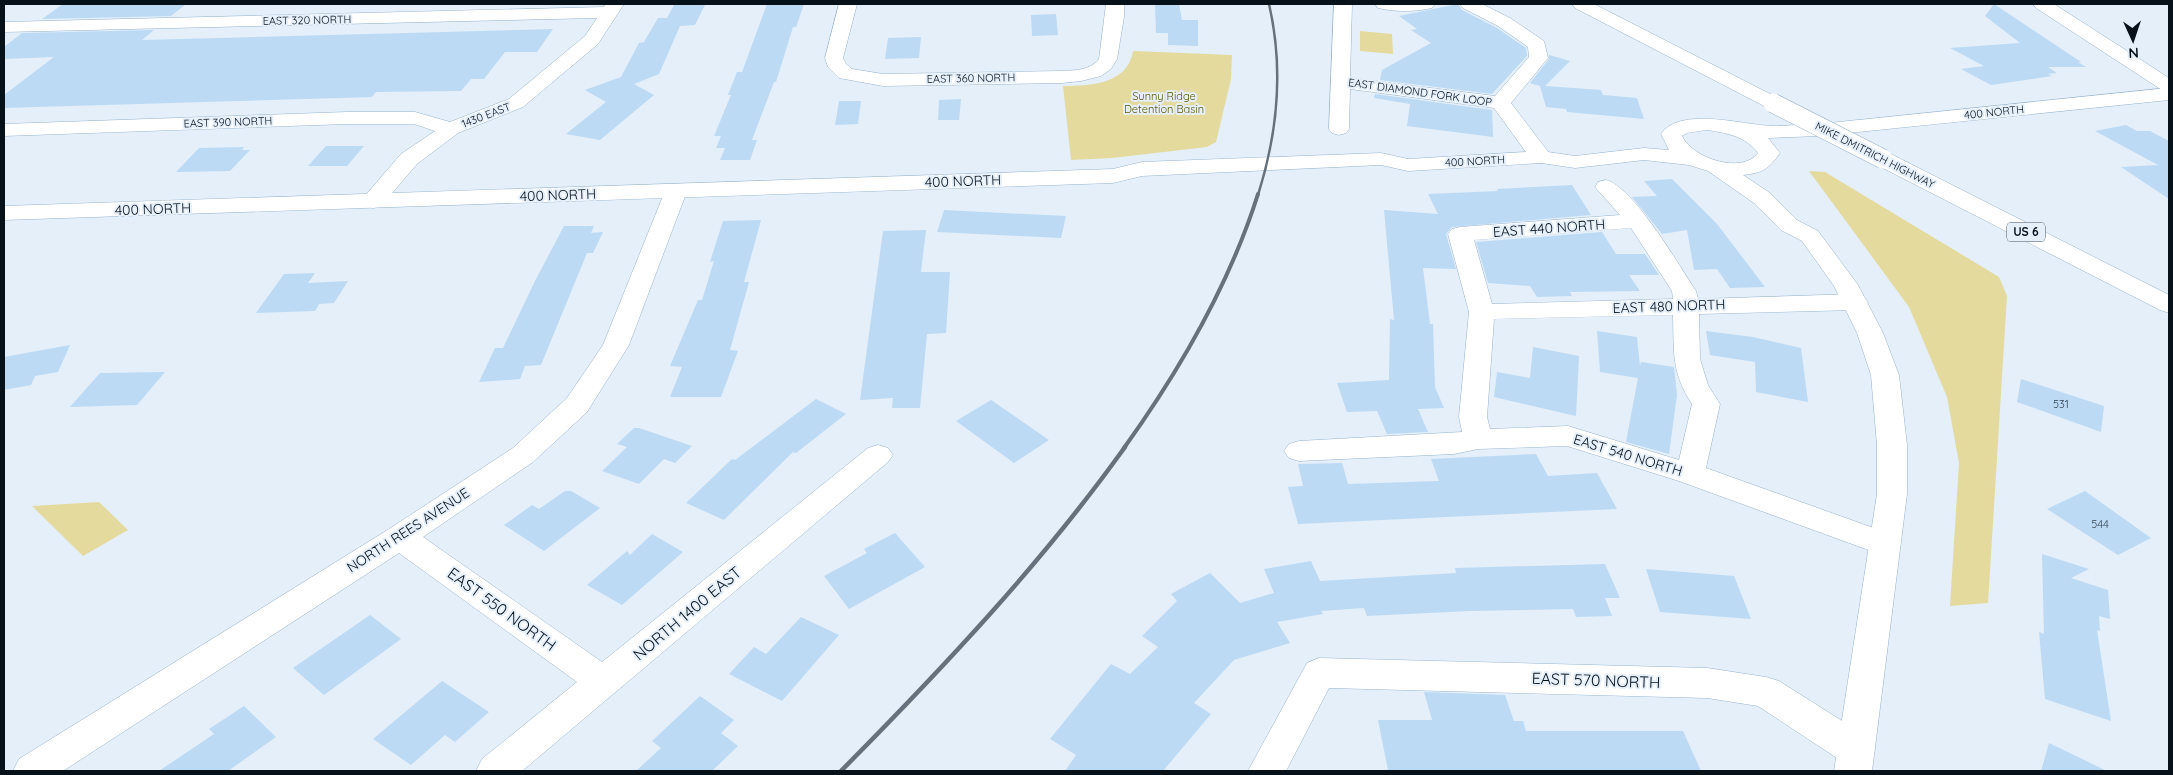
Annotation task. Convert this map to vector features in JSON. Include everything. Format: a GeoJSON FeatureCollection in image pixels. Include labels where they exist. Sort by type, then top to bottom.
{"type":"FeatureCollection","features":[{"type":"Feature","properties":{"kind":"main road","name":"EAST 360 NORTH"},"geometry":{"type":"LineString","coordinates":[[848,4],[834,58],[838,67],[846,74],[889,80],[1062,77],[1080,76],[1096,71],[1108,59],[1116,14],[1115,4]]}},
{"type":"Feature","properties":{"kind":"main road"},"geometry":{"type":"LineString","coordinates":[[1339,129],[1339,82],[1343,4]]}},
{"type":"Feature","properties":{"kind":"main road"},"geometry":{"type":"LineString","coordinates":[[1384,4],[1413,6],[1426,4]]}},
{"type":"Feature","properties":{"kind":"main road"},"geometry":{"type":"LineString","coordinates":[[1469,4],[1504,22],[1537,45],[1539,58],[1500,103],[1541,157],[1575,162],[1639,154],[1663,155],[1693,159],[1714,166],[1742,169],[1819,130]]}},
{"type":"Feature","properties":{"kind":"main road","name":"MIKE DMITRICH HIGHWAY"},"geometry":{"type":"LineString","coordinates":[[1581,4],[2169,305]]}},
{"type":"Feature","properties":{"kind":"main road"},"geometry":{"type":"LineString","coordinates":[[2042,4],[2169,86]]}},
{"type":"Feature","properties":{"kind":"main road","name":"EAST 320 NORTH"},"geometry":{"type":"LineString","coordinates":[[4,27],[613,8]]}},
{"type":"Feature","properties":{"kind":"main road","name":"1430 EAST"},"geometry":{"type":"LineString","coordinates":[[373,201],[409,159],[451,129],[516,103],[592,40],[613,8]]}},
{"type":"Feature","properties":{"kind":"main road","name":"EAST DIAMOND FORK LOOP"},"geometry":{"type":"LineString","coordinates":[[1339,82],[1500,103]]}},
{"type":"Feature","properties":{"kind":"main road","name":"400 NORTH"},"geometry":{"type":"LineString","coordinates":[[4,213],[1113,176],[1145,182],[1385,172],[1408,165],[1541,157],[1557,148],[1671,134],[1680,127],[1697,124],[1773,132],[1819,130],[2169,94]]}},
{"type":"Feature","properties":{"kind":"main road","name":"EAST 390 NORTH"},"geometry":{"type":"LineString","coordinates":[[4,130],[347,118],[415,118],[451,129]]}},
{"type":"Feature","properties":{"kind":"main road"},"geometry":{"type":"LineString","coordinates":[[1737,129],[1760,142],[1765,159],[1764,178],[1773,190],[1806,218],[1812,231],[1810,236]]}},
{"type":"Feature","properties":{"kind":"main road"},"geometry":{"type":"LineString","coordinates":[[1671,134],[1675,146],[1693,159]]}},
{"type":"Feature","properties":{"kind":"main road"},"geometry":{"type":"LineString","coordinates":[[1714,166],[1762,198],[1788,225],[1810,236],[1832,265],[1855,302],[1878,353],[1885,375],[1892,445],[1892,494],[1855,760]]}},
{"type":"Feature","properties":{"kind":"main road"},"geometry":{"type":"LineString","coordinates":[[1606,187],[1638,221],[1684,291],[1687,359],[1694,386],[1706,404],[1690,474]]}},
{"type":"Feature","properties":{"kind":"main road","name":"NORTH REES AVENUE"},"geometry":{"type":"LineString","coordinates":[[32,771],[400,536],[523,455],[578,404],[616,345],[676,191]]}},
{"type":"Feature","properties":{"kind":"main road","name":"EAST 440 NORTH"},"geometry":{"type":"LineString","coordinates":[[1482,312],[1460,234],[1638,221]]}},
{"type":"Feature","properties":{"kind":"main road","name":"EAST 480 NORTH"},"geometry":{"type":"LineString","coordinates":[[1482,312],[1855,302]]}},
{"type":"Feature","properties":{"kind":"main road"},"geometry":{"type":"LineString","coordinates":[[1478,439],[1472,417],[1482,312]]}},
{"type":"Feature","properties":{"kind":"main road","name":"EAST 540 NORTH"},"geometry":{"type":"LineString","coordinates":[[1299,451],[1454,444],[1478,439],[1568,436],[1690,474],[1885,544]]}},
{"type":"Feature","properties":{"kind":"main road","name":"NORTH 1400 EAST"},"geometry":{"type":"LineString","coordinates":[[495,771],[878,455]]}},
{"type":"Feature","properties":{"kind":"main road","name":"EAST 550 NORTH"},"geometry":{"type":"LineString","coordinates":[[400,536],[603,682]]}},
{"type":"Feature","properties":{"kind":"main road","name":"EAST 570 NORTH"},"geometry":{"type":"LineString","coordinates":[[1267,771],[1319,673],[1707,683],[1766,692],[1855,760]]}},
{"type":"Feature","properties":{"kind":"green space"},"geometry":{"type":"Polygon","coordinates":[[[1360,31],[1392,34],[1393,54],[1360,51],[1360,31]]]}},
{"type":"Feature","properties":{"kind":"green space","name":"Sunny Ridge Detention Basin"},"geometry":{"type":"Polygon","coordinates":[[[1133,51],[1232,55],[1231,79],[1216,142],[1207,147],[1112,158],[1071,160],[1063,86],[1096,84],[1116,77],[1130,62],[1133,51]]]}},
{"type":"Feature","properties":{"kind":"green space"},"geometry":{"type":"Polygon","coordinates":[[[1809,171],[1825,172],[1999,277],[2007,296],[1988,603],[1950,606],[1959,463],[1947,397],[1909,307],[1809,171]]]}},
{"type":"Feature","properties":{"kind":"green space"},"geometry":{"type":"Polygon","coordinates":[[[99,502],[128,530],[83,556],[32,506],[99,502]]]}},
{"type":"Feature","properties":{"kind":"building"},"geometry":{"type":"Polygon","coordinates":[[[63,4],[186,4],[171,16],[42,19],[63,4]]]}},
{"type":"Feature","properties":{"kind":"building"},"geometry":{"type":"Polygon","coordinates":[[[767,4],[804,4],[796,27],[793,27],[776,82],[774,82],[752,140],[757,140],[750,160],[720,160],[725,148],[716,148],[721,136],[714,136],[731,95],[728,95],[737,72],[742,72],[767,4]]]}},
{"type":"Feature","properties":{"kind":"building"},"geometry":{"type":"Polygon","coordinates":[[[1179,4],[1182,20],[1198,20],[1198,46],[1168,45],[1168,33],[1156,33],[1155,5],[1179,4]]]}},
{"type":"Feature","properties":{"kind":"building"},"geometry":{"type":"Polygon","coordinates":[[[1458,4],[1462,10],[1497,28],[1526,48],[1527,56],[1492,94],[1380,80],[1382,70],[1431,43],[1411,30],[1417,29],[1399,16],[1458,4]]]}},
{"type":"Feature","properties":{"kind":"building"},"geometry":{"type":"Polygon","coordinates":[[[1994,4],[2086,67],[2048,67],[2057,73],[2048,74],[2052,76],[1991,85],[1961,69],[1984,66],[1950,48],[2020,43],[1985,16],[1994,4]]]}},
{"type":"Feature","properties":{"kind":"building"},"geometry":{"type":"Polygon","coordinates":[[[674,5],[705,5],[695,25],[680,26],[659,74],[634,84],[654,95],[600,140],[566,134],[606,102],[585,90],[621,77],[639,43],[644,42],[658,18],[667,18],[674,5]]]}},
{"type":"Feature","properties":{"kind":"building"},"geometry":{"type":"Polygon","coordinates":[[[1056,14],[1058,35],[1032,36],[1031,15],[1056,14]]]}},
{"type":"Feature","properties":{"kind":"building"},"geometry":{"type":"Polygon","coordinates":[[[553,29],[537,52],[505,52],[484,79],[471,79],[461,91],[376,92],[372,97],[4,108],[4,95],[54,57],[4,59],[4,47],[22,33],[154,30],[142,40],[553,29]]]}},
{"type":"Feature","properties":{"kind":"building"},"geometry":{"type":"Polygon","coordinates":[[[921,37],[919,58],[885,59],[888,38],[921,37]]]}},
{"type":"Feature","properties":{"kind":"building"},"geometry":{"type":"Polygon","coordinates":[[[1549,55],[1570,61],[1545,86],[1601,90],[1603,95],[1637,98],[1644,119],[1567,112],[1566,109],[1546,107],[1540,86],[1530,83],[1549,59],[1549,55]]]}},
{"type":"Feature","properties":{"kind":"building"},"geometry":{"type":"Polygon","coordinates":[[[1375,94],[1492,110],[1493,137],[1407,126],[1410,104],[1374,98],[1375,94]]]}},
{"type":"Feature","properties":{"kind":"building"},"geometry":{"type":"Polygon","coordinates":[[[961,99],[959,120],[938,120],[939,100],[961,99]]]}},
{"type":"Feature","properties":{"kind":"building"},"geometry":{"type":"Polygon","coordinates":[[[839,101],[861,101],[858,124],[835,125],[839,101]]]}},
{"type":"Feature","properties":{"kind":"building"},"geometry":{"type":"Polygon","coordinates":[[[2126,125],[2137,131],[2150,131],[2169,141],[2169,199],[2121,167],[2158,165],[2095,131],[2126,125]]]}},
{"type":"Feature","properties":{"kind":"building"},"geometry":{"type":"Polygon","coordinates":[[[326,146],[364,146],[347,166],[308,166],[326,146]]]}},
{"type":"Feature","properties":{"kind":"building"},"geometry":{"type":"Polygon","coordinates":[[[244,147],[242,150],[250,150],[230,171],[176,172],[199,148],[244,147]]]}},
{"type":"Feature","properties":{"kind":"building"},"geometry":{"type":"Polygon","coordinates":[[[1672,179],[1717,224],[1765,287],[1730,288],[1717,269],[1694,270],[1687,230],[1662,234],[1632,197],[1657,196],[1644,181],[1672,179]]]}},
{"type":"Feature","properties":{"kind":"building"},"geometry":{"type":"Polygon","coordinates":[[[1572,185],[1591,215],[1452,227],[1446,234],[1456,269],[1423,268],[1430,324],[1433,324],[1435,387],[1444,408],[1418,409],[1428,432],[1387,434],[1377,411],[1347,412],[1337,383],[1389,380],[1390,319],[1394,320],[1384,210],[1438,214],[1428,194],[1572,185]]]}},
{"type":"Feature","properties":{"kind":"building"},"geometry":{"type":"Polygon","coordinates":[[[944,210],[1066,216],[1061,238],[937,232],[944,210]]]}},
{"type":"Feature","properties":{"kind":"building"},"geometry":{"type":"Polygon","coordinates":[[[761,220],[744,282],[749,282],[730,350],[738,351],[721,397],[670,397],[682,367],[670,366],[698,300],[702,300],[714,261],[710,262],[723,221],[761,220]]]}},
{"type":"Feature","properties":{"kind":"building"},"geometry":{"type":"Polygon","coordinates":[[[564,226],[594,226],[591,233],[603,232],[593,253],[587,253],[541,365],[525,366],[520,379],[479,382],[495,348],[503,348],[564,226]]]}},
{"type":"Feature","properties":{"kind":"building"},"geometry":{"type":"Polygon","coordinates":[[[926,230],[921,272],[950,272],[946,333],[927,334],[920,408],[892,408],[893,398],[860,400],[883,231],[926,230]]]}},
{"type":"Feature","properties":{"kind":"building"},"geometry":{"type":"Polygon","coordinates":[[[1602,232],[1616,254],[1645,254],[1659,275],[1629,275],[1640,291],[1570,292],[1572,296],[1537,297],[1530,286],[1488,283],[1476,242],[1602,232]]]}},
{"type":"Feature","properties":{"kind":"building"},"geometry":{"type":"Polygon","coordinates":[[[315,273],[308,283],[348,281],[334,303],[319,304],[315,311],[256,313],[284,274],[315,273]]]}},
{"type":"Feature","properties":{"kind":"building"},"geometry":{"type":"Polygon","coordinates":[[[1597,331],[1637,337],[1640,366],[1641,362],[1674,367],[1677,395],[1669,454],[1626,442],[1638,378],[1600,372],[1597,331]]]}},
{"type":"Feature","properties":{"kind":"building"},"geometry":{"type":"Polygon","coordinates":[[[1706,331],[1753,337],[1801,348],[1808,402],[1756,392],[1755,362],[1710,355],[1706,331]]]}},
{"type":"Feature","properties":{"kind":"building"},"geometry":{"type":"Polygon","coordinates":[[[70,345],[58,372],[35,376],[31,385],[4,390],[4,357],[70,345]]]}},
{"type":"Feature","properties":{"kind":"building"},"geometry":{"type":"Polygon","coordinates":[[[1533,347],[1579,356],[1576,416],[1494,397],[1497,372],[1530,378],[1533,347]]]}},
{"type":"Feature","properties":{"kind":"building"},"geometry":{"type":"Polygon","coordinates":[[[165,372],[137,405],[70,407],[100,373],[165,372]]]}},
{"type":"Feature","properties":{"kind":"building"},"geometry":{"type":"Polygon","coordinates":[[[2021,379],[2104,406],[2101,432],[2017,402],[2021,379]]]}},
{"type":"Feature","properties":{"kind":"building"},"geometry":{"type":"Polygon","coordinates":[[[816,399],[846,414],[796,453],[793,452],[724,520],[686,503],[732,459],[735,460],[816,399]]]}},
{"type":"Feature","properties":{"kind":"building"},"geometry":{"type":"Polygon","coordinates":[[[991,400],[1049,440],[1014,463],[956,421],[991,400]]]}},
{"type":"Feature","properties":{"kind":"building"},"geometry":{"type":"Polygon","coordinates":[[[634,428],[692,446],[675,463],[664,459],[639,484],[602,471],[627,447],[617,444],[634,428]]]}},
{"type":"Feature","properties":{"kind":"building"},"geometry":{"type":"Polygon","coordinates":[[[1536,454],[1548,476],[1597,473],[1617,509],[1298,524],[1288,487],[1303,486],[1298,464],[1342,463],[1348,484],[1439,481],[1431,459],[1536,454]]]}},
{"type":"Feature","properties":{"kind":"building"},"geometry":{"type":"Polygon","coordinates":[[[565,491],[571,491],[600,508],[544,551],[504,525],[532,505],[539,509],[565,491]]]}},
{"type":"Feature","properties":{"kind":"building"},"geometry":{"type":"Polygon","coordinates":[[[2085,491],[2151,538],[2118,555],[2047,509],[2085,491]]]}},
{"type":"Feature","properties":{"kind":"building"},"geometry":{"type":"Polygon","coordinates":[[[895,533],[925,567],[849,609],[824,576],[867,553],[864,549],[895,533]]]}},
{"type":"Feature","properties":{"kind":"building"},"geometry":{"type":"Polygon","coordinates":[[[652,534],[683,552],[622,605],[587,585],[627,551],[630,555],[652,534]]]}},
{"type":"Feature","properties":{"kind":"building"},"geometry":{"type":"Polygon","coordinates":[[[2042,554],[2089,569],[2071,578],[2108,590],[2110,619],[2099,616],[2100,631],[2097,630],[2111,721],[2045,699],[2039,632],[2044,634],[2042,554]]]}},
{"type":"Feature","properties":{"kind":"building"},"geometry":{"type":"Polygon","coordinates":[[[1311,561],[1320,581],[1456,573],[1455,568],[1605,564],[1620,598],[1605,598],[1612,616],[1576,617],[1573,609],[1469,611],[1367,616],[1364,608],[1321,611],[1323,614],[1277,622],[1290,643],[1234,660],[1194,703],[1211,714],[1163,771],[1065,771],[1076,755],[1050,739],[1111,664],[1130,674],[1158,647],[1142,636],[1177,601],[1171,594],[1210,573],[1240,603],[1274,593],[1264,569],[1311,561]]]}},
{"type":"Feature","properties":{"kind":"building"},"geometry":{"type":"Polygon","coordinates":[[[1646,569],[1734,576],[1751,619],[1660,612],[1646,569]]]}},
{"type":"Feature","properties":{"kind":"building"},"geometry":{"type":"Polygon","coordinates":[[[370,615],[401,639],[324,695],[293,668],[370,615]]]}},
{"type":"Feature","properties":{"kind":"building"},"geometry":{"type":"Polygon","coordinates":[[[801,617],[839,635],[782,701],[729,674],[754,647],[766,654],[801,617]]]}},
{"type":"Feature","properties":{"kind":"building"},"geometry":{"type":"Polygon","coordinates":[[[442,681],[489,712],[455,742],[445,735],[411,765],[373,739],[442,681]]]}},
{"type":"Feature","properties":{"kind":"building"},"geometry":{"type":"Polygon","coordinates":[[[1424,692],[1505,695],[1514,721],[1523,721],[1526,731],[1683,731],[1701,771],[1388,770],[1378,720],[1432,720],[1424,692]]]}},
{"type":"Feature","properties":{"kind":"building"},"geometry":{"type":"Polygon","coordinates":[[[700,696],[734,720],[721,733],[738,746],[712,771],[636,771],[661,748],[652,741],[700,696]]]}},
{"type":"Feature","properties":{"kind":"building"},"geometry":{"type":"Polygon","coordinates":[[[244,706],[276,737],[228,771],[159,771],[214,734],[209,729],[244,706]]]}},
{"type":"Feature","properties":{"kind":"building"},"geometry":{"type":"Polygon","coordinates":[[[2049,743],[2107,771],[2041,771],[2049,743]]]}},
{"type":"Feature","properties":{"kind":"railway"},"geometry":{"type":"LineString","coordinates":[[1258,195],[1270,148],[1277,100],[1276,52],[1269,4]]}},
{"type":"Feature","properties":{"kind":"railway"},"geometry":{"type":"LineString","coordinates":[[1124,448],[1183,358],[1218,294],[1233,262],[1258,194]]}},
{"type":"Feature","properties":{"kind":"railway"},"geometry":{"type":"LineString","coordinates":[[841,771],[990,614],[1060,532],[1125,447]]}}]}
